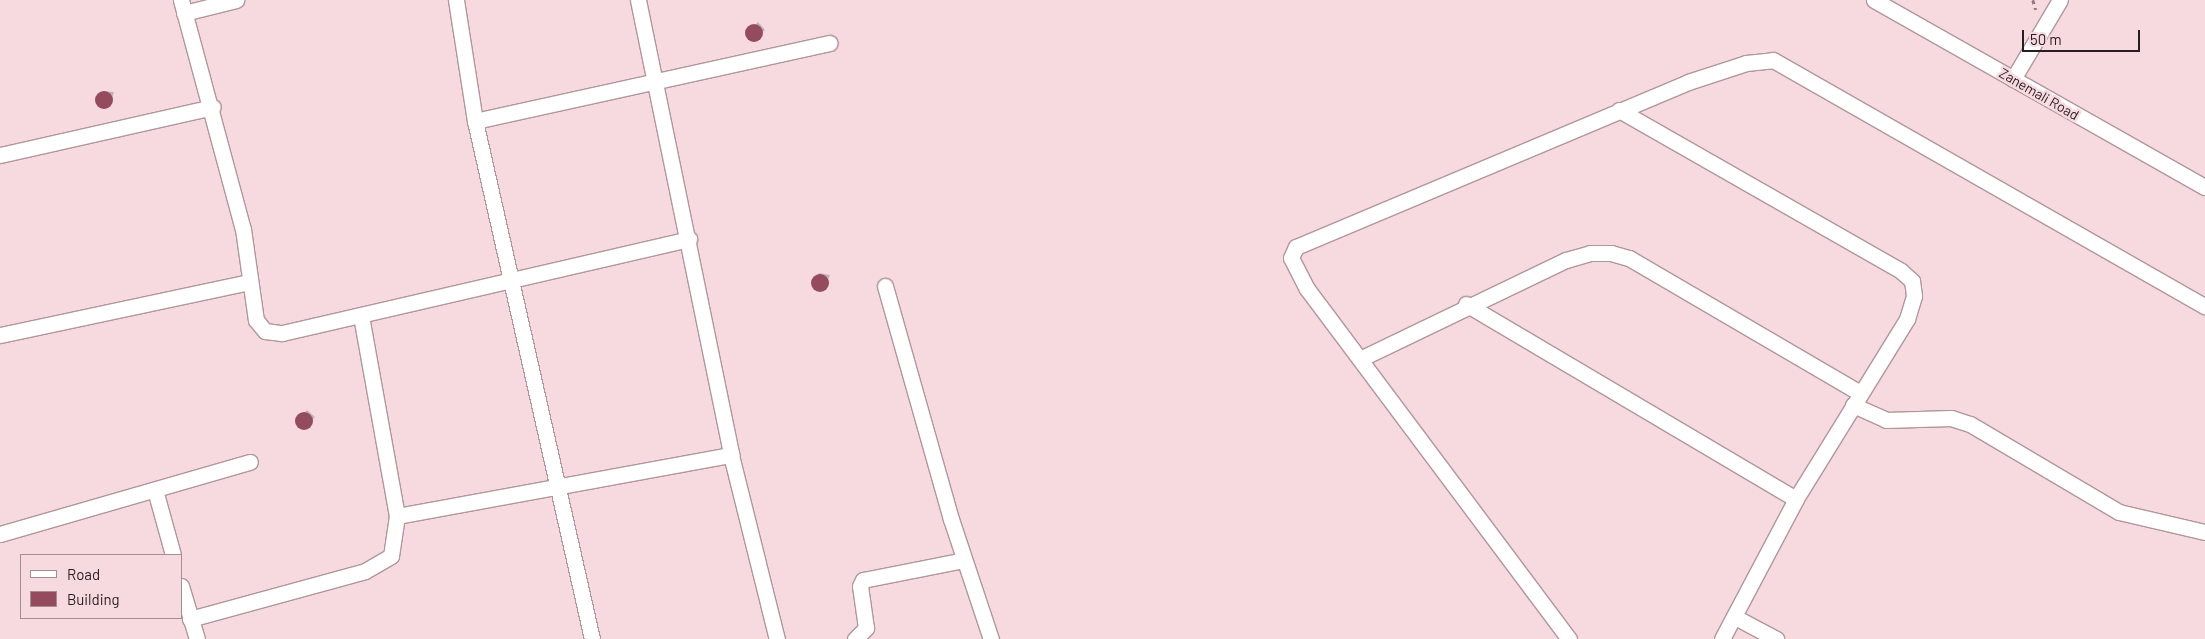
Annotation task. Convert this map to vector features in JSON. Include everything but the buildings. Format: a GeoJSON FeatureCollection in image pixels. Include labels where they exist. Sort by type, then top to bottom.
{"type":"FeatureCollection","features":[{"type":"Feature","properties":{"kind":"street"},"geometry":{"type":"LineString","coordinates":[[236,0],[182,7],[213,107],[243,230],[256,320],[265,331],[282,333],[689,239]]}},
{"type":"Feature","properties":{"kind":"street"},"geometry":{"type":"LineString","coordinates":[[456,0],[474,121],[514,280],[592,639]]}},
{"type":"Feature","properties":{"kind":"street"},"geometry":{"type":"LineString","coordinates":[[638,0],[689,239],[731,455],[777,639]]}},
{"type":"Feature","properties":{"kind":"street","name":"Zanemali Road"},"geometry":{"type":"LineString","coordinates":[[1874,0],[2205,187]]}},
{"type":"Feature","properties":{"kind":"street"},"geometry":{"type":"LineString","coordinates":[[2013,79],[2060,0]]}},
{"type":"Feature","properties":{"kind":"street"},"geometry":{"type":"LineString","coordinates":[[474,121],[655,84],[830,42]]}},
{"type":"Feature","properties":{"kind":"street"},"geometry":{"type":"LineString","coordinates":[[1569,639],[1362,358],[1295,272],[1291,258],[1296,247],[1619,110],[1746,63],[1773,60],[1797,70],[2205,306]]}},
{"type":"Feature","properties":{"kind":"street"},"geometry":{"type":"LineString","coordinates":[[0,155],[213,107]]}},
{"type":"Feature","properties":{"kind":"street"},"geometry":{"type":"LineString","coordinates":[[1619,110],[1901,271],[1912,281],[1914,296],[1907,319],[1796,499],[1736,617],[1722,639]]}},
{"type":"Feature","properties":{"kind":"street"},"geometry":{"type":"LineString","coordinates":[[1362,358],[1466,304],[1566,260],[1590,253],[1611,253],[1629,258],[1856,399],[1886,420],[1951,418],[1970,424],[2118,512],[2205,532]]}},
{"type":"Feature","properties":{"kind":"street"},"geometry":{"type":"LineString","coordinates":[[0,335],[249,282]]}},
{"type":"Feature","properties":{"kind":"street"},"geometry":{"type":"LineString","coordinates":[[885,286],[964,560],[991,639]]}},
{"type":"Feature","properties":{"kind":"street"},"geometry":{"type":"LineString","coordinates":[[1466,304],[1796,499]]}},
{"type":"Feature","properties":{"kind":"street"},"geometry":{"type":"LineString","coordinates":[[190,619],[381,565],[391,556],[396,541],[398,516],[361,315]]}},
{"type":"Feature","properties":{"kind":"street"},"geometry":{"type":"LineString","coordinates":[[398,516],[731,455]]}},
{"type":"Feature","properties":{"kind":"street"},"geometry":{"type":"LineString","coordinates":[[0,534],[250,462]]}},
{"type":"Feature","properties":{"kind":"street"},"geometry":{"type":"LineString","coordinates":[[155,490],[173,554]]}},
{"type":"Feature","properties":{"kind":"street"},"geometry":{"type":"LineString","coordinates":[[855,639],[866,628],[860,586],[863,580],[964,560]]}},
{"type":"Feature","properties":{"kind":"street"},"geometry":{"type":"LineString","coordinates":[[182,590],[197,639]]}},
{"type":"Feature","properties":{"kind":"street"},"geometry":{"type":"LineString","coordinates":[[1736,617],[1776,639]]}}]}
